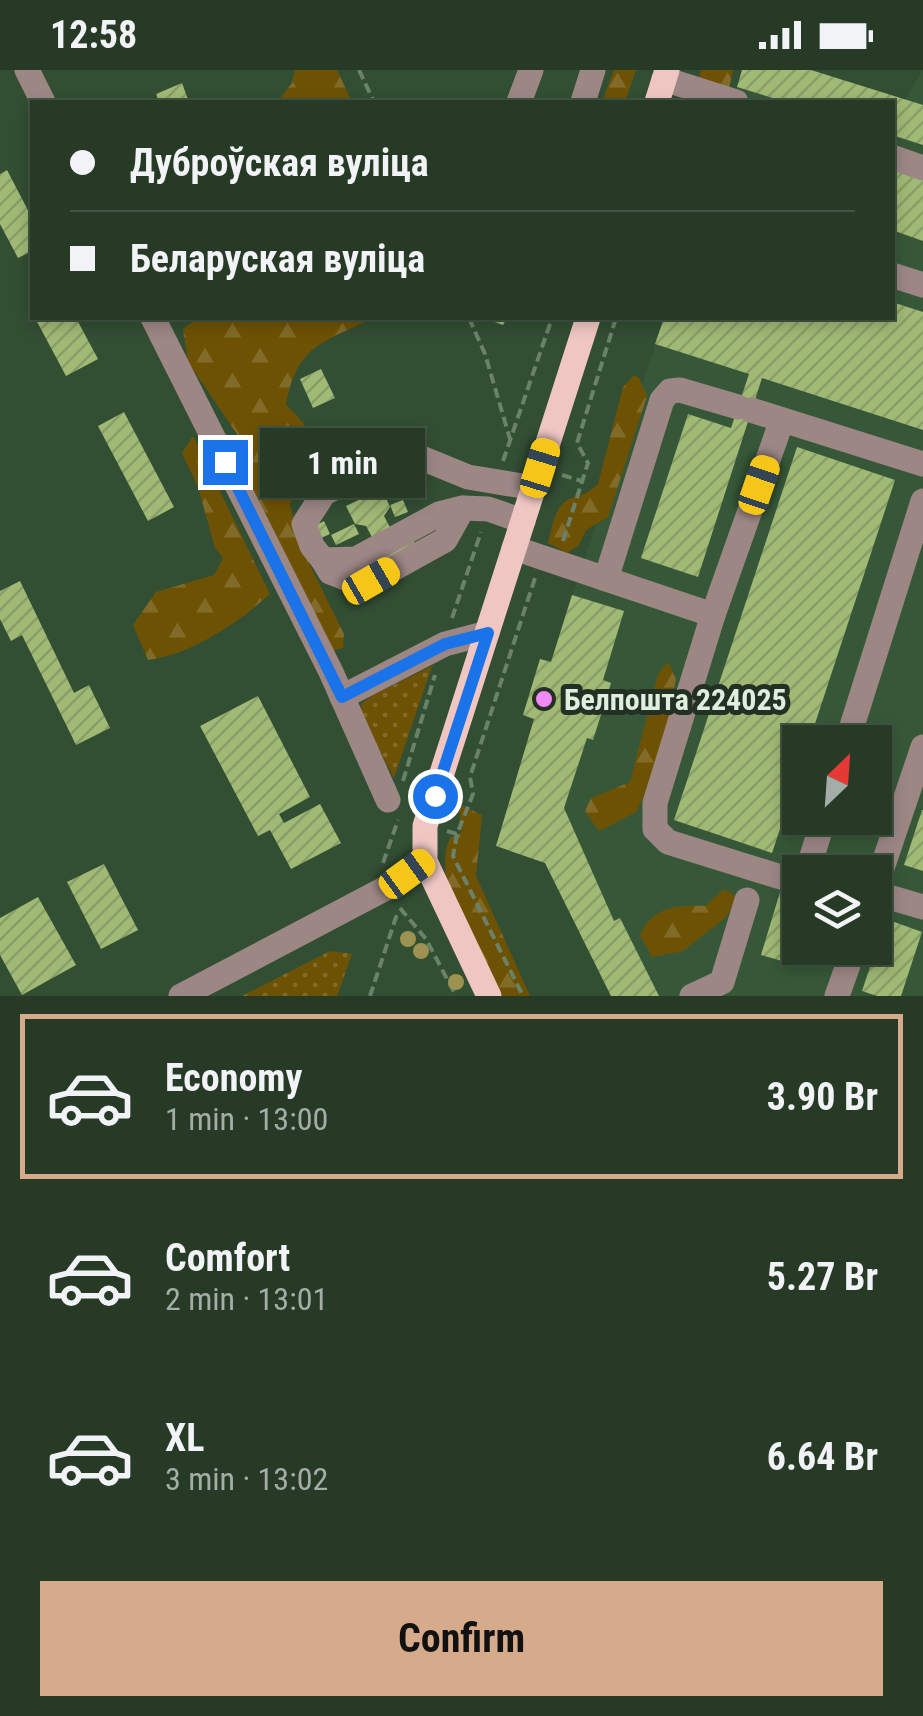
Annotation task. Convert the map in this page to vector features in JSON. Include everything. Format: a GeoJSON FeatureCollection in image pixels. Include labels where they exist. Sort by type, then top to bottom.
{"type":"FeatureCollection","features":[{"type":"Feature","properties":{"kind":"main road"},"geometry":{"type":"LineString","coordinates":[[489,996],[425,860],[425,826],[587,320]]}},
{"type":"Feature","properties":{"kind":"street"},"geometry":{"type":"LineString","coordinates":[[27,70],[42,100]]}},
{"type":"Feature","properties":{"kind":"street"},"geometry":{"type":"LineString","coordinates":[[521,100],[531,70]]}},
{"type":"Feature","properties":{"kind":"street"},"geometry":{"type":"LineString","coordinates":[[584,100],[594,70]]}},
{"type":"Feature","properties":{"kind":"street"},"geometry":{"type":"LineString","coordinates":[[663,84],[728,100]]}},
{"type":"Feature","properties":{"kind":"street"},"geometry":{"type":"LineString","coordinates":[[895,158],[923,168]]}},
{"type":"Feature","properties":{"kind":"street"},"geometry":{"type":"LineString","coordinates":[[895,276],[923,284]]}},
{"type":"Feature","properties":{"kind":"street"},"geometry":{"type":"LineString","coordinates":[[154,320],[342,697],[388,800]]}},
{"type":"Feature","properties":{"kind":"street"},"geometry":{"type":"LineString","coordinates":[[606,580],[662,400],[670,391],[680,390],[923,464]]}},
{"type":"Feature","properties":{"kind":"street"},"geometry":{"type":"LineString","coordinates":[[782,420],[713,615],[656,803],[655,830],[668,842],[782,877]]}},
{"type":"Feature","properties":{"kind":"street"},"geometry":{"type":"LineString","coordinates":[[523,521],[488,509],[463,508],[439,514],[356,559],[323,560],[312,546],[304,524],[324,493],[406,452],[468,477],[534,488]]}},
{"type":"Feature","properties":{"kind":"street"},"geometry":{"type":"LineString","coordinates":[[852,725],[923,501]]}},
{"type":"Feature","properties":{"kind":"street"},"geometry":{"type":"LineString","coordinates":[[514,548],[713,615]]}},
{"type":"Feature","properties":{"kind":"street"},"geometry":{"type":"LineString","coordinates":[[342,697],[445,644],[488,633]]}},
{"type":"Feature","properties":{"kind":"street"},"geometry":{"type":"LineString","coordinates":[[887,855],[923,747]]}},
{"type":"Feature","properties":{"kind":"street"},"geometry":{"type":"LineString","coordinates":[[181,996],[388,887],[425,860]]}},
{"type":"Feature","properties":{"kind":"street"},"geometry":{"type":"LineString","coordinates":[[892,897],[923,907]]}},
{"type":"Feature","properties":{"kind":"street"},"geometry":{"type":"LineString","coordinates":[[692,996],[722,982],[747,900]]}},
{"type":"Feature","properties":{"kind":"street"},"geometry":{"type":"LineString","coordinates":[[837,996],[848,965]]}},
{"type":"Feature","properties":{"kind":"path"},"geometry":{"type":"LineString","coordinates":[[360,70],[373,100]]}},
{"type":"Feature","properties":{"kind":"path"},"geometry":{"type":"LineString","coordinates":[[470,320],[485,354],[510,439]]}},
{"type":"Feature","properties":{"kind":"path"},"geometry":{"type":"LineString","coordinates":[[523,996],[454,856],[472,794],[470,777],[542,558],[560,548],[588,463],[577,442],[615,320]]}},
{"type":"Feature","properties":{"kind":"path"},"geometry":{"type":"LineString","coordinates":[[425,826],[458,834]]}},
{"type":"Feature","properties":{"kind":"path"},"geometry":{"type":"LineString","coordinates":[[370,996],[396,917],[403,913],[426,939],[456,996]]}},
{"type":"Feature","properties":{"kind":"shaded area"},"geometry":{"type":"Polygon","coordinates":[[[742,70],[811,70],[905,99],[923,70],[923,996],[611,996],[545,863],[496,846],[534,720],[523,715],[540,659],[551,661],[663,320],[895,320],[895,100],[733,100],[742,70]]]}},
{"type":"Feature","properties":{"kind":"green space"},"geometry":{"type":"Polygon","coordinates":[[[295,70],[337,70],[351,100],[279,100],[292,83],[295,70]]]}},
{"type":"Feature","properties":{"kind":"green space"},"geometry":{"type":"Polygon","coordinates":[[[614,70],[636,70],[626,100],[603,100],[614,70]]]}},
{"type":"Feature","properties":{"kind":"green space"},"geometry":{"type":"Polygon","coordinates":[[[701,70],[733,70],[726,100],[693,100],[701,70]]]}},
{"type":"Feature","properties":{"kind":"green space"},"geometry":{"type":"Polygon","coordinates":[[[195,320],[369,320],[326,340],[305,357],[297,369],[286,405],[303,424],[309,440],[306,469],[290,504],[299,543],[344,634],[343,648],[331,651],[238,466],[239,437],[188,362],[183,329],[195,320]]]}},
{"type":"Feature","properties":{"kind":"green space"},"geometry":{"type":"Polygon","coordinates":[[[634,375],[647,396],[608,517],[586,530],[579,545],[567,553],[548,543],[554,518],[569,499],[598,484],[623,387],[634,375]]]}},
{"type":"Feature","properties":{"kind":"green space"},"geometry":{"type":"Polygon","coordinates":[[[193,436],[270,594],[214,636],[182,651],[148,660],[133,625],[156,592],[214,575],[223,558],[215,548],[198,487],[182,453],[193,436]]]}},
{"type":"Feature","properties":{"kind":"green space"},"geometry":{"type":"Polygon","coordinates":[[[668,662],[676,678],[661,760],[636,812],[599,831],[585,811],[591,798],[630,782],[658,674],[668,662]]]}},
{"type":"Feature","properties":{"kind":"green space"},"geometry":{"type":"Polygon","coordinates":[[[432,666],[394,778],[360,714],[362,703],[432,666]]]}},
{"type":"Feature","properties":{"kind":"green space"},"geometry":{"type":"Polygon","coordinates":[[[459,804],[482,815],[476,876],[530,996],[502,996],[451,897],[445,856],[450,838],[461,833],[459,804]]]}},
{"type":"Feature","properties":{"kind":"green space"},"geometry":{"type":"Polygon","coordinates":[[[724,889],[738,897],[726,917],[683,951],[652,957],[640,935],[651,919],[675,907],[705,906],[724,889]]]}},
{"type":"Feature","properties":{"kind":"green space"},"geometry":{"type":"Polygon","coordinates":[[[330,951],[352,954],[337,996],[242,996],[330,951]]]}},
{"type":"Feature","properties":{"kind":"building"},"geometry":{"type":"Polygon","coordinates":[[[742,70],[811,70],[923,105],[923,145],[895,136],[895,100],[779,100],[737,87],[742,70]]]}},
{"type":"Feature","properties":{"kind":"building"},"geometry":{"type":"Polygon","coordinates":[[[182,83],[188,100],[158,100],[156,94],[182,83]]]}},
{"type":"Feature","properties":{"kind":"building"},"geometry":{"type":"Polygon","coordinates":[[[895,165],[923,174],[923,241],[895,231],[895,165]]]}},
{"type":"Feature","properties":{"kind":"building"},"geometry":{"type":"Polygon","coordinates":[[[7,170],[30,214],[30,252],[18,258],[0,224],[0,174],[7,170]]]}},
{"type":"Feature","properties":{"kind":"building"},"geometry":{"type":"Polygon","coordinates":[[[895,303],[923,312],[923,430],[762,378],[698,577],[641,558],[688,414],[731,428],[749,374],[655,344],[663,320],[895,320],[895,303]]]}},
{"type":"Feature","properties":{"kind":"building"},"geometry":{"type":"Polygon","coordinates":[[[36,320],[77,320],[98,359],[66,376],[36,320]]]}},
{"type":"Feature","properties":{"kind":"building"},"geometry":{"type":"Polygon","coordinates":[[[321,369],[335,398],[313,408],[300,379],[321,369]]]}},
{"type":"Feature","properties":{"kind":"building"},"geometry":{"type":"Polygon","coordinates":[[[124,412],[174,507],[148,521],[98,426],[124,412]]]}},
{"type":"Feature","properties":{"kind":"building"},"geometry":{"type":"Polygon","coordinates":[[[797,447],[895,480],[815,725],[782,725],[782,823],[772,853],[674,820],[797,447]]]}},
{"type":"Feature","properties":{"kind":"building"},"geometry":{"type":"Polygon","coordinates":[[[382,489],[390,507],[384,516],[393,533],[406,526],[417,548],[373,571],[362,548],[374,541],[366,526],[355,524],[346,506],[382,489]]]}},
{"type":"Feature","properties":{"kind":"building"},"geometry":{"type":"Polygon","coordinates":[[[403,500],[408,512],[395,517],[390,505],[403,500]]]}},
{"type":"Feature","properties":{"kind":"building"},"geometry":{"type":"Polygon","coordinates":[[[324,521],[330,534],[321,538],[315,526],[324,521]]]}},
{"type":"Feature","properties":{"kind":"building"},"geometry":{"type":"Polygon","coordinates":[[[354,524],[359,534],[336,545],[331,535],[354,524]]]}},
{"type":"Feature","properties":{"kind":"building"},"geometry":{"type":"Polygon","coordinates":[[[20,581],[74,693],[89,685],[110,728],[76,745],[22,635],[11,641],[0,619],[0,591],[20,581]]]}},
{"type":"Feature","properties":{"kind":"building"},"geometry":{"type":"Polygon","coordinates":[[[572,595],[624,611],[603,680],[611,683],[593,740],[587,738],[564,808],[614,921],[620,918],[659,996],[611,996],[545,863],[496,846],[534,719],[523,715],[540,659],[551,662],[572,595]]]}},
{"type":"Feature","properties":{"kind":"building"},"geometry":{"type":"Polygon","coordinates":[[[258,696],[310,797],[279,814],[284,823],[320,804],[341,843],[291,869],[270,830],[258,836],[200,726],[258,696]]]}},
{"type":"Feature","properties":{"kind":"building"},"geometry":{"type":"Polygon","coordinates":[[[923,810],[923,871],[904,865],[923,810]]]}},
{"type":"Feature","properties":{"kind":"building"},"geometry":{"type":"Polygon","coordinates":[[[104,864],[138,930],[101,949],[67,882],[104,864]]]}},
{"type":"Feature","properties":{"kind":"building"},"geometry":{"type":"Polygon","coordinates":[[[780,892],[782,893],[782,961],[761,955],[780,892]]]}},
{"type":"Feature","properties":{"kind":"building"},"geometry":{"type":"Polygon","coordinates":[[[38,897],[76,965],[22,995],[0,955],[0,918],[38,897]]]}},
{"type":"Feature","properties":{"kind":"building"},"geometry":{"type":"Polygon","coordinates":[[[892,921],[922,932],[901,996],[877,996],[862,991],[871,965],[892,965],[892,921]]]}},
{"type":"Feature","properties":{"kind":"place","name":"Белпошта 224025"},"geometry":{"type":"Point","coordinates":[544,699]}},
{"type":"Feature","properties":{"kind":"route"},"geometry":{"type":"LineString","coordinates":[[225,462],[342,697],[445,644],[488,633],[435,796]]}}]}
